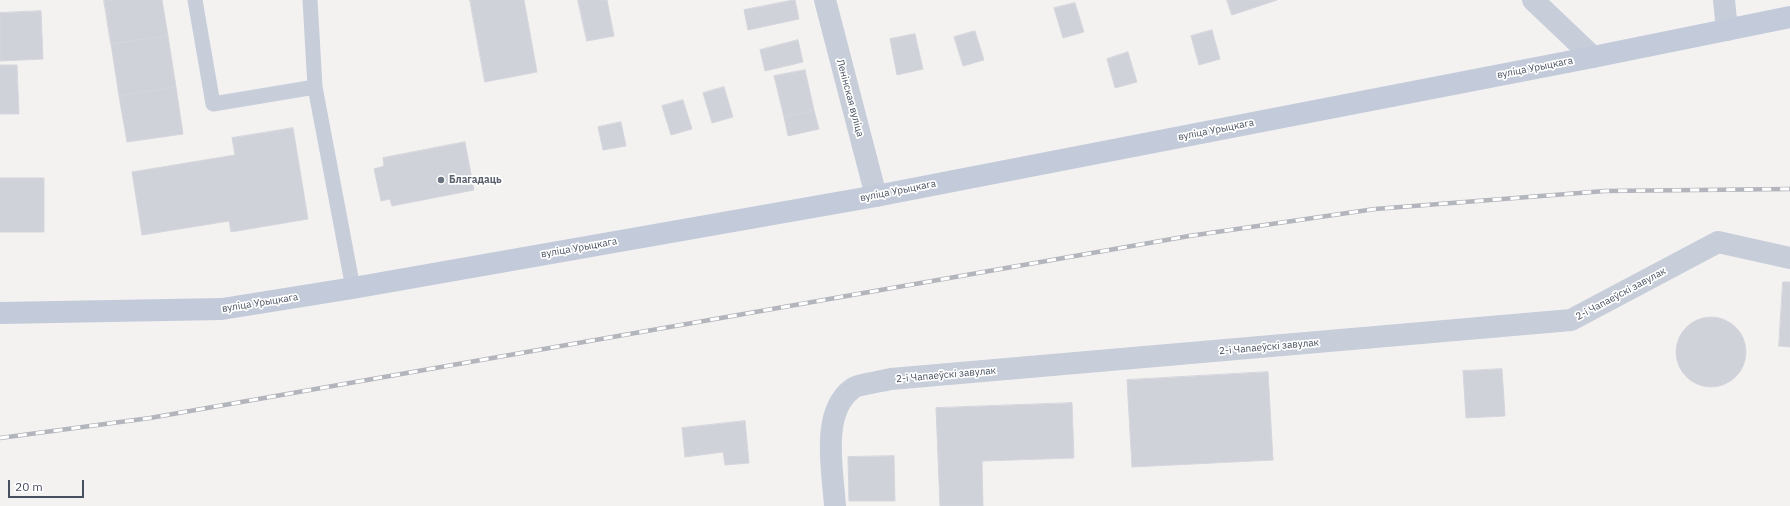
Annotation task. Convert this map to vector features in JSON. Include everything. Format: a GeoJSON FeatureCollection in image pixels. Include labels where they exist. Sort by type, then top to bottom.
{"type":"FeatureCollection","features":[{"type":"Feature","properties":{"kind":"main road","name":"вуліца Урыцкага"},"geometry":{"type":"LineString","coordinates":[[0,313],[222,309],[352,288],[876,196],[1593,57],[1790,17]]}},
{"type":"Feature","properties":{"kind":"street","name":"Ленінская вуліца"},"geometry":{"type":"LineString","coordinates":[[825,0],[876,196]]}},
{"type":"Feature","properties":{"kind":"street"},"geometry":{"type":"LineString","coordinates":[[1533,0],[1593,57]]}},
{"type":"Feature","properties":{"kind":"street"},"geometry":{"type":"LineString","coordinates":[[1724,0],[1727,30]]}},
{"type":"Feature","properties":{"kind":"street","name":"2-і Чапаеўскі завулак"},"geometry":{"type":"LineString","coordinates":[[835,506],[830,438],[837,407],[852,388],[891,379],[1571,320],[1718,242],[1790,258]]}},
{"type":"Feature","properties":{"kind":"lane"},"geometry":{"type":"LineString","coordinates":[[195,0],[213,104],[315,87]]}},
{"type":"Feature","properties":{"kind":"lane"},"geometry":{"type":"LineString","coordinates":[[310,0],[315,87],[352,288]]}},
{"type":"Feature","properties":{"kind":"building"},"geometry":{"type":"Polygon","coordinates":[[[104,0],[162,0],[168,36],[111,44],[104,0]]]}},
{"type":"Feature","properties":{"kind":"building"},"geometry":{"type":"Polygon","coordinates":[[[470,0],[524,0],[537,72],[485,82],[470,0]]]}},
{"type":"Feature","properties":{"kind":"building"},"geometry":{"type":"Polygon","coordinates":[[[578,0],[607,0],[614,36],[587,41],[578,0]]]}},
{"type":"Feature","properties":{"kind":"building"},"geometry":{"type":"Polygon","coordinates":[[[795,0],[799,19],[748,30],[744,10],[795,0]]]}},
{"type":"Feature","properties":{"kind":"building"},"geometry":{"type":"Polygon","coordinates":[[[1227,0],[1277,0],[1232,15],[1227,0]]]}},
{"type":"Feature","properties":{"kind":"building"},"geometry":{"type":"Polygon","coordinates":[[[1075,3],[1084,32],[1063,38],[1054,8],[1075,3]]]}},
{"type":"Feature","properties":{"kind":"building"},"geometry":{"type":"Polygon","coordinates":[[[41,11],[43,59],[0,61],[0,13],[41,11]]]}},
{"type":"Feature","properties":{"kind":"building"},"geometry":{"type":"Polygon","coordinates":[[[1212,30],[1220,59],[1199,65],[1191,36],[1212,30]]]}},
{"type":"Feature","properties":{"kind":"building"},"geometry":{"type":"Polygon","coordinates":[[[975,31],[984,60],[963,66],[954,37],[975,31]]]}},
{"type":"Feature","properties":{"kind":"building"},"geometry":{"type":"Polygon","coordinates":[[[915,34],[923,69],[897,75],[890,39],[915,34]]]}},
{"type":"Feature","properties":{"kind":"building"},"geometry":{"type":"Polygon","coordinates":[[[168,36],[176,87],[119,96],[111,44],[168,36]]]}},
{"type":"Feature","properties":{"kind":"building"},"geometry":{"type":"Polygon","coordinates":[[[798,40],[803,62],[765,71],[760,50],[798,40]]]}},
{"type":"Feature","properties":{"kind":"building"},"geometry":{"type":"Polygon","coordinates":[[[1128,52],[1137,82],[1115,88],[1107,59],[1128,52]]]}},
{"type":"Feature","properties":{"kind":"building"},"geometry":{"type":"Polygon","coordinates":[[[0,65],[17,65],[19,114],[0,114],[0,65]]]}},
{"type":"Feature","properties":{"kind":"building"},"geometry":{"type":"Polygon","coordinates":[[[805,70],[814,110],[784,117],[774,76],[805,70]]]}},
{"type":"Feature","properties":{"kind":"building"},"geometry":{"type":"Polygon","coordinates":[[[176,87],[183,134],[127,142],[119,96],[176,87]]]}},
{"type":"Feature","properties":{"kind":"building"},"geometry":{"type":"Polygon","coordinates":[[[724,87],[733,117],[712,123],[703,93],[724,87]]]}},
{"type":"Feature","properties":{"kind":"building"},"geometry":{"type":"Polygon","coordinates":[[[683,100],[692,129],[671,135],[662,106],[683,100]]]}},
{"type":"Feature","properties":{"kind":"building"},"geometry":{"type":"Polygon","coordinates":[[[814,110],[819,129],[788,136],[784,117],[814,110]]]}},
{"type":"Feature","properties":{"kind":"building"},"geometry":{"type":"Polygon","coordinates":[[[621,122],[626,146],[603,150],[598,127],[621,122]]]}},
{"type":"Feature","properties":{"kind":"building"},"geometry":{"type":"Polygon","coordinates":[[[293,128],[308,219],[231,232],[229,221],[142,235],[132,172],[235,155],[232,138],[293,128]]]}},
{"type":"Feature","properties":{"kind":"building"},"geometry":{"type":"Polygon","coordinates":[[[465,142],[474,190],[392,206],[390,199],[381,201],[374,169],[384,166],[383,158],[465,142]]]}},
{"type":"Feature","properties":{"kind":"building"},"geometry":{"type":"Polygon","coordinates":[[[0,178],[44,178],[44,232],[0,232],[0,178]]]}},
{"type":"Feature","properties":{"kind":"building"},"geometry":{"type":"Polygon","coordinates":[[[1783,282],[1790,282],[1790,347],[1779,346],[1783,282]]]}},
{"type":"Feature","properties":{"kind":"building"},"geometry":{"type":"Polygon","coordinates":[[[1704,317],[1718,317],[1731,323],[1740,332],[1744,338],[1746,352],[1744,366],[1736,377],[1725,385],[1718,387],[1704,387],[1697,385],[1686,377],[1678,366],[1676,359],[1676,345],[1678,338],[1686,327],[1697,319],[1704,317]]]}},
{"type":"Feature","properties":{"kind":"building"},"geometry":{"type":"Polygon","coordinates":[[[1502,369],[1505,416],[1466,418],[1463,371],[1502,369]]]}},
{"type":"Feature","properties":{"kind":"building"},"geometry":{"type":"Polygon","coordinates":[[[1268,372],[1273,460],[1132,467],[1127,380],[1268,372]]]}},
{"type":"Feature","properties":{"kind":"building"},"geometry":{"type":"Polygon","coordinates":[[[1072,403],[1074,458],[982,461],[983,506],[940,506],[936,408],[1072,403]]]}},
{"type":"Feature","properties":{"kind":"building"},"geometry":{"type":"Polygon","coordinates":[[[745,421],[749,463],[725,465],[723,452],[685,457],[682,428],[745,421]]]}},
{"type":"Feature","properties":{"kind":"building"},"geometry":{"type":"Polygon","coordinates":[[[894,456],[895,501],[849,501],[848,457],[894,456]]]}},
{"type":"Feature","properties":{"kind":"railway"},"geometry":{"type":"LineString","coordinates":[[0,438],[150,418],[1189,236],[1375,209],[1605,191],[1790,189]]}},
{"type":"Feature","properties":{"kind":"place","name":"Благадаць"},"geometry":{"type":"Point","coordinates":[441,180]}}]}
